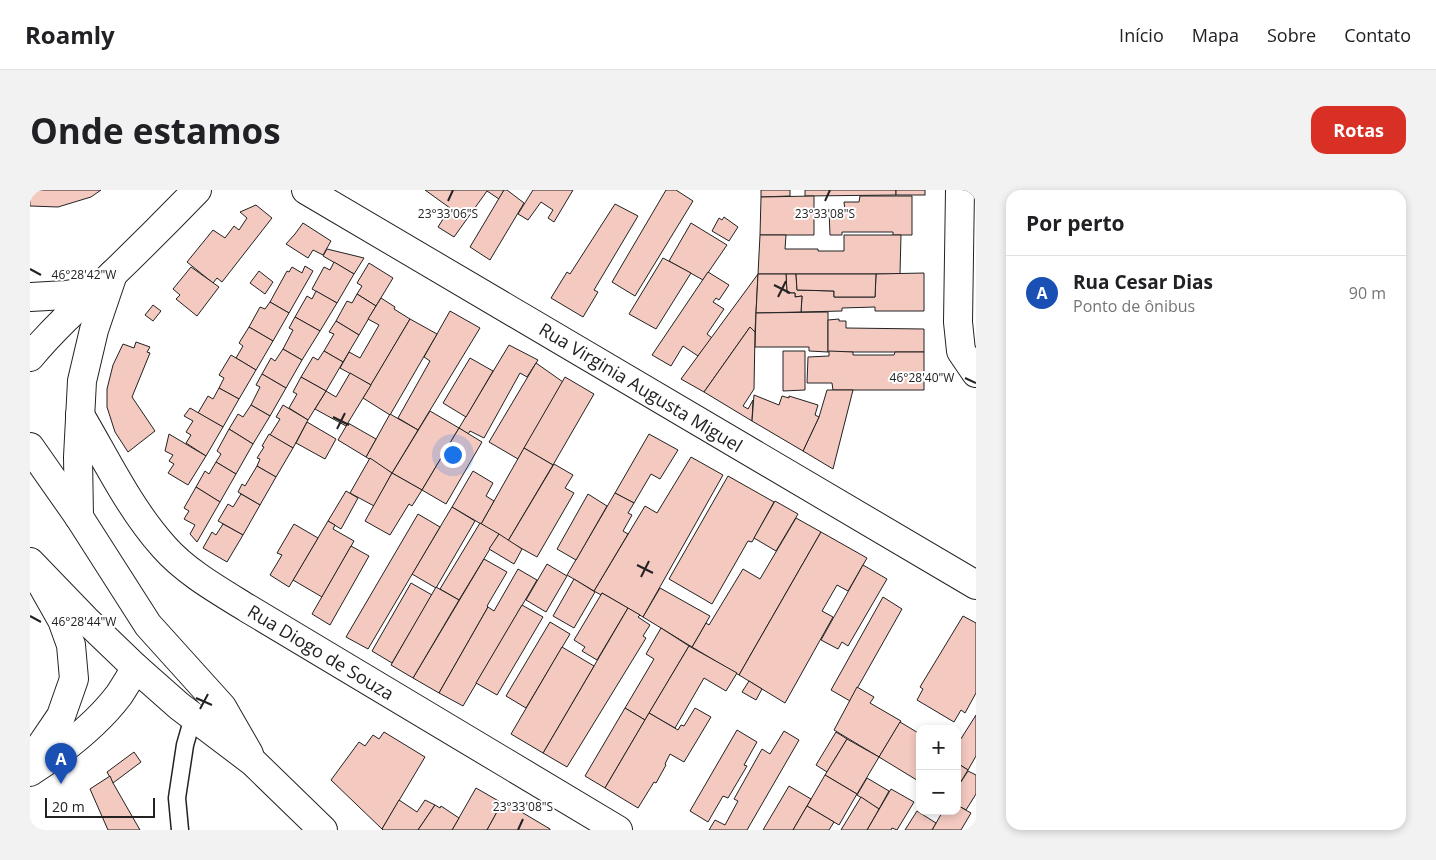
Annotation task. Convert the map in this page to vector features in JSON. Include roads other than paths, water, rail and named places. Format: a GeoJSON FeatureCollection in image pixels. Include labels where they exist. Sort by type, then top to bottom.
{"type":"FeatureCollection","features":[{"type":"Feature","properties":{"kind":"street"},"geometry":{"type":"LineString","coordinates":[[30,357],[44,340],[197,190]]}},
{"type":"Feature","properties":{"kind":"street","name":"Rua Virginia Augusta Miguel"},"geometry":{"type":"LineString","coordinates":[[306,190],[972,573]]}},
{"type":"Feature","properties":{"kind":"street"},"geometry":{"type":"LineString","coordinates":[[960,190],[958,322],[961,351],[976,373]]}},
{"type":"Feature","properties":{"kind":"street"},"geometry":{"type":"LineString","coordinates":[[30,297],[66,295],[104,282]]}},
{"type":"Feature","properties":{"kind":"street"},"geometry":{"type":"LineString","coordinates":[[79,517],[78,457],[82,381],[104,282]]}},
{"type":"Feature","properties":{"kind":"street","name":"Rua Diogo de Souza"},"geometry":{"type":"LineString","coordinates":[[80,415],[142,518],[164,548],[192,573],[255,613],[618,830]]}},
{"type":"Feature","properties":{"kind":"street"},"geometry":{"type":"LineString","coordinates":[[30,447],[79,517],[148,624],[222,707],[254,762]]}},
{"type":"Feature","properties":{"kind":"street"},"geometry":{"type":"LineString","coordinates":[[30,563],[136,668],[193,717],[254,762],[323,830]]}},
{"type":"Feature","properties":{"kind":"street"},"geometry":{"type":"LineString","coordinates":[[30,563],[62,620],[71,645],[74,679],[61,716],[30,759]]}},
{"type":"Feature","properties":{"kind":"street"},"geometry":{"type":"LineString","coordinates":[[30,772],[58,753],[94,721],[118,695],[136,668],[145,642],[148,624]]}},
{"type":"Feature","properties":{"kind":"lane"},"geometry":{"type":"LineString","coordinates":[[180,830],[177,798],[185,745],[193,717]]}},
{"type":"Feature","properties":{"kind":"place","name":"Rua Cesar Dias"},"geometry":{"type":"Point","coordinates":[61,784]}}]}
